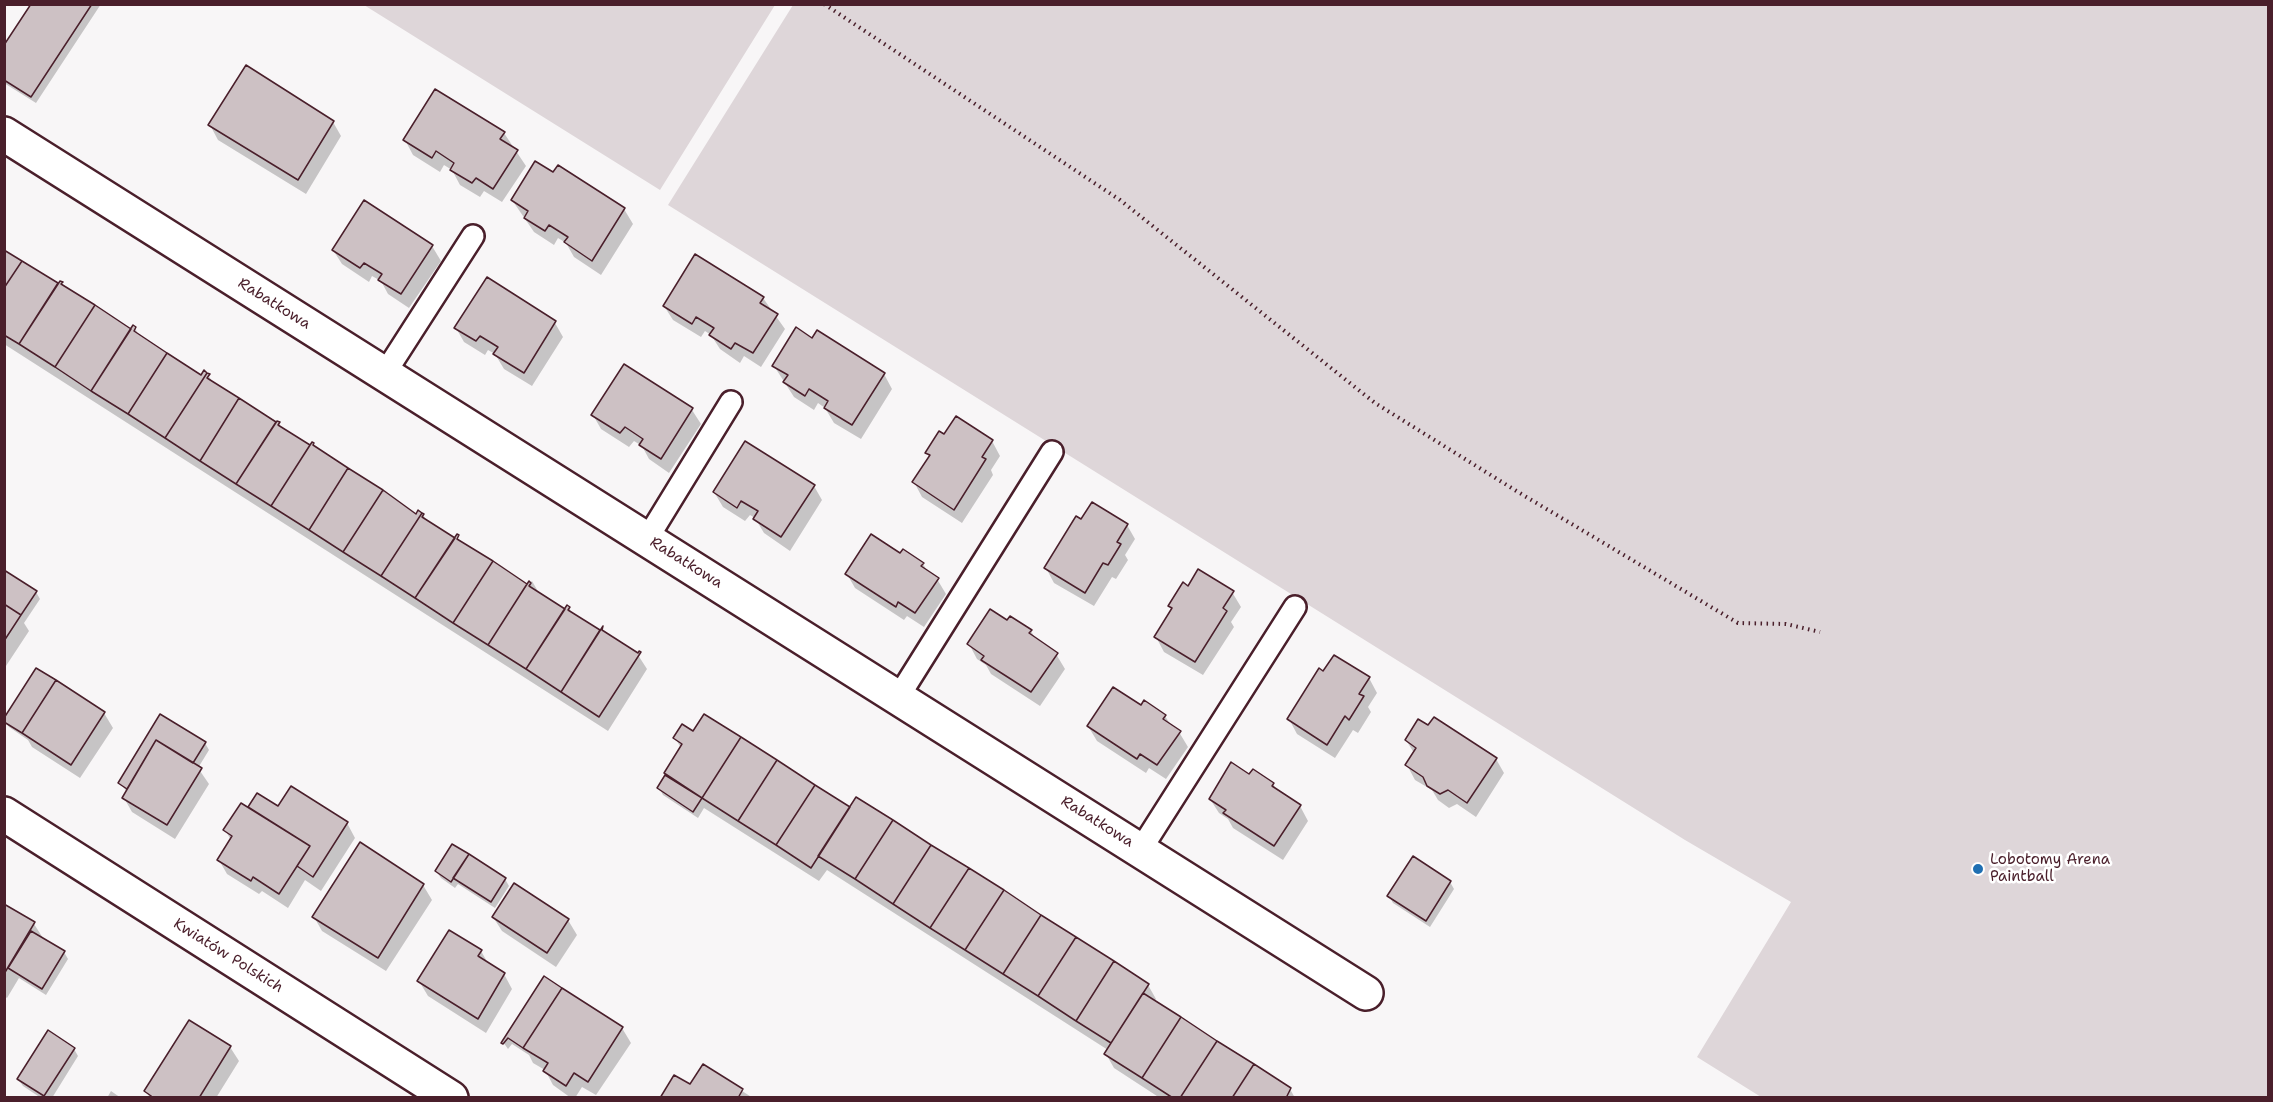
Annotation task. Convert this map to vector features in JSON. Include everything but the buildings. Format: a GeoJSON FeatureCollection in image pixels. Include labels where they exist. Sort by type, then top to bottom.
{"type":"FeatureCollection","features":[{"type":"Feature","properties":{"kind":"street","name":"Rabatkowa"},"geometry":{"type":"LineString","coordinates":[[4,134],[899,696],[1366,993]]}},
{"type":"Feature","properties":{"kind":"street","name":"Kwiatów Polskich"},"geometry":{"type":"LineString","coordinates":[[4,814],[452,1098]]}},
{"type":"Feature","properties":{"kind":"lane"},"geometry":{"type":"LineString","coordinates":[[385,373],[473,236]]}},
{"type":"Feature","properties":{"kind":"lane"},"geometry":{"type":"LineString","coordinates":[[647,539],[731,402]]}},
{"type":"Feature","properties":{"kind":"lane"},"geometry":{"type":"LineString","coordinates":[[899,696],[1053,452]]}},
{"type":"Feature","properties":{"kind":"lane"},"geometry":{"type":"LineString","coordinates":[[1141,849],[1295,607]]}},
{"type":"Feature","properties":{"kind":"path"},"geometry":{"type":"LineString","coordinates":[[824,4],[1120,200],[1375,403],[1518,492],[1738,623],[1786,624],[1820,632]]}},
{"type":"Feature","properties":{"kind":"shaded area"},"geometry":{"type":"Polygon","coordinates":[[[364,5],[775,5],[660,190],[364,5]]]}},
{"type":"Feature","properties":{"kind":"shaded area"},"geometry":{"type":"Polygon","coordinates":[[[793,5],[2268,5],[2268,1097],[1761,1097],[1697,1057],[1791,902],[1685,840],[668,205],[793,5]]]}},
{"type":"Feature","properties":{"kind":"place","name":"Lobotomy Arena Paintball"},"geometry":{"type":"Point","coordinates":[1978,869]}}]}
